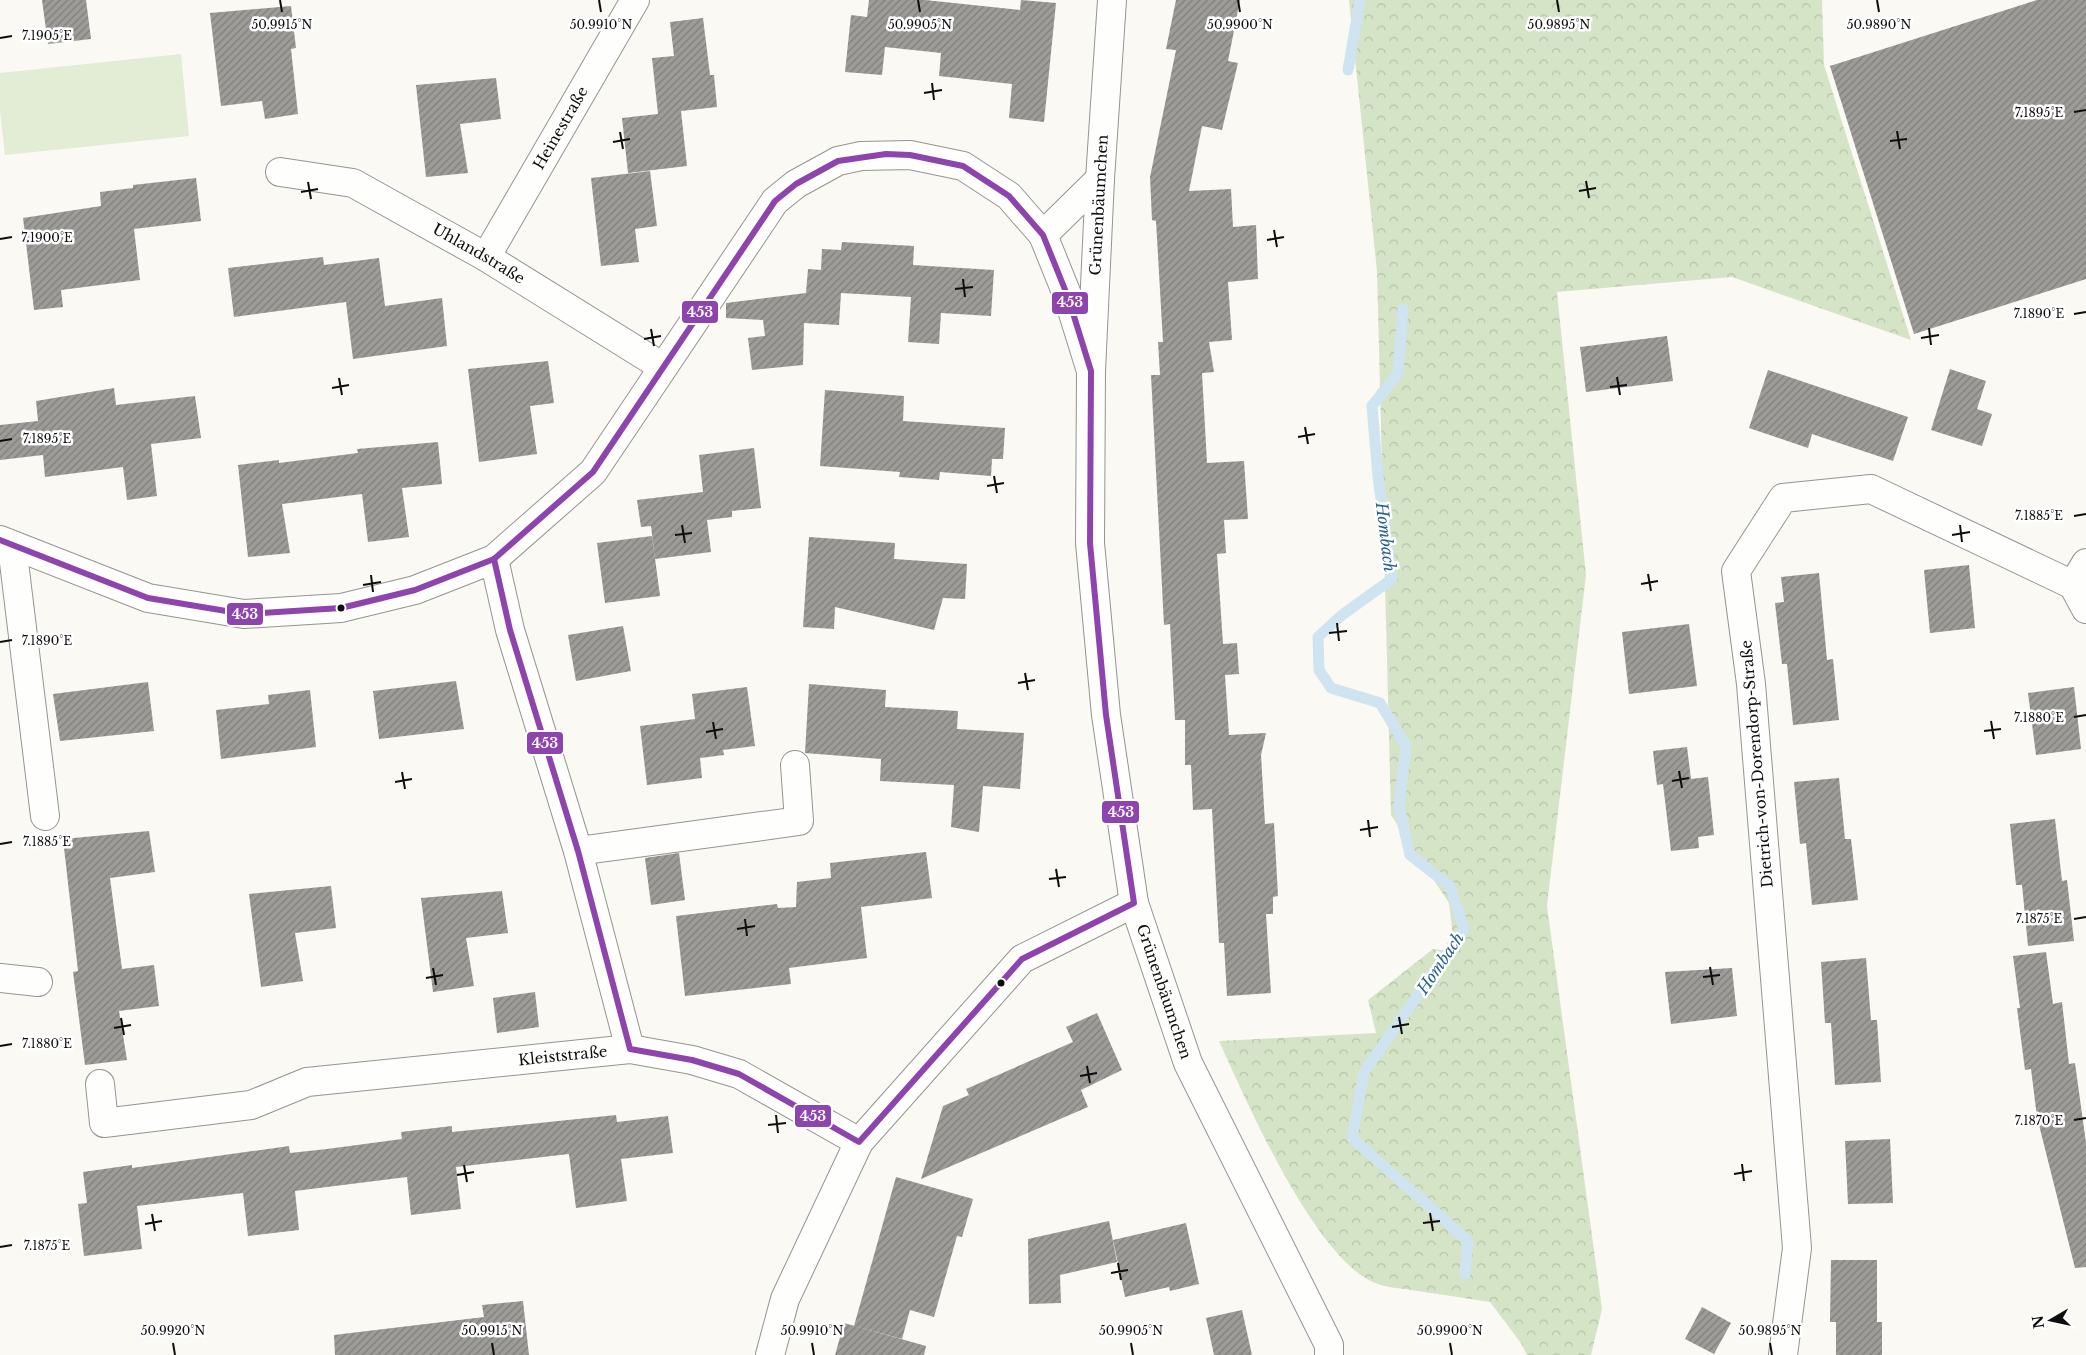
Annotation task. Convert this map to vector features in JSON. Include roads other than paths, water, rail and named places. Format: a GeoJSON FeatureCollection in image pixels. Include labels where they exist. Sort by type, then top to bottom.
{"type":"FeatureCollection","features":[{"type":"Feature","properties":{"kind":"street","name":"Heinestraße"},"geometry":{"type":"LineString","coordinates":[[486,256],[635,0]]}},
{"type":"Feature","properties":{"kind":"street","name":"Grünenbäumchen"},"geometry":{"type":"LineString","coordinates":[[1112,0],[1100,180],[1091,371],[1090,543],[1106,715],[1134,903],[1188,1063],[1337,1352]]}},
{"type":"Feature","properties":{"kind":"street"},"geometry":{"type":"LineString","coordinates":[[45,816],[6,543],[148,598],[244,614],[341,608],[415,590],[494,558],[593,472],[775,201],[796,184],[838,161],[861,156],[910,155],[962,166],[1009,196],[1042,235],[1068,297],[1091,371]]}},
{"type":"Feature","properties":{"kind":"street","name":"Uhlandstraße"},"geometry":{"type":"LineString","coordinates":[[280,172],[353,182],[486,256],[663,367]]}},
{"type":"Feature","properties":{"kind":"street"},"geometry":{"type":"LineString","coordinates":[[1042,235],[1100,180]]}},
{"type":"Feature","properties":{"kind":"street","name":"Dietrich-von-Dorendorp-Straße"},"geometry":{"type":"LineString","coordinates":[[1783,1355],[1797,1248],[1751,684],[1736,571],[1783,498],[1871,489],[2079,574],[2086,609]]}},
{"type":"Feature","properties":{"kind":"street"},"geometry":{"type":"LineString","coordinates":[[494,558],[510,630],[578,851],[630,1049]]}},
{"type":"Feature","properties":{"kind":"street"},"geometry":{"type":"LineString","coordinates":[[578,851],[799,822],[795,765]]}},
{"type":"Feature","properties":{"kind":"street"},"geometry":{"type":"LineString","coordinates":[[770,1355],[785,1299],[859,1142],[1022,959],[1134,903]]}},
{"type":"Feature","properties":{"kind":"street"},"geometry":{"type":"LineString","coordinates":[[0,978],[38,982]]}},
{"type":"Feature","properties":{"kind":"street","name":"Kleiststraße"},"geometry":{"type":"LineString","coordinates":[[100,1084],[104,1123],[251,1105],[307,1082],[630,1049],[692,1060],[739,1074],[859,1142]]}},
{"type":"Feature","properties":{"kind":"waterway","name":"Hombach"},"geometry":{"type":"LineString","coordinates":[[1348,70],[1360,0]]}},
{"type":"Feature","properties":{"kind":"waterway","name":"Hombach"},"geometry":{"type":"LineString","coordinates":[[1403,309],[1398,373],[1372,406],[1378,477],[1392,579],[1342,615],[1318,637],[1319,670],[1331,688],[1380,703],[1406,746],[1399,807],[1410,855],[1450,886],[1464,929],[1364,1072],[1352,1138],[1468,1241],[1465,1274]]}}]}
